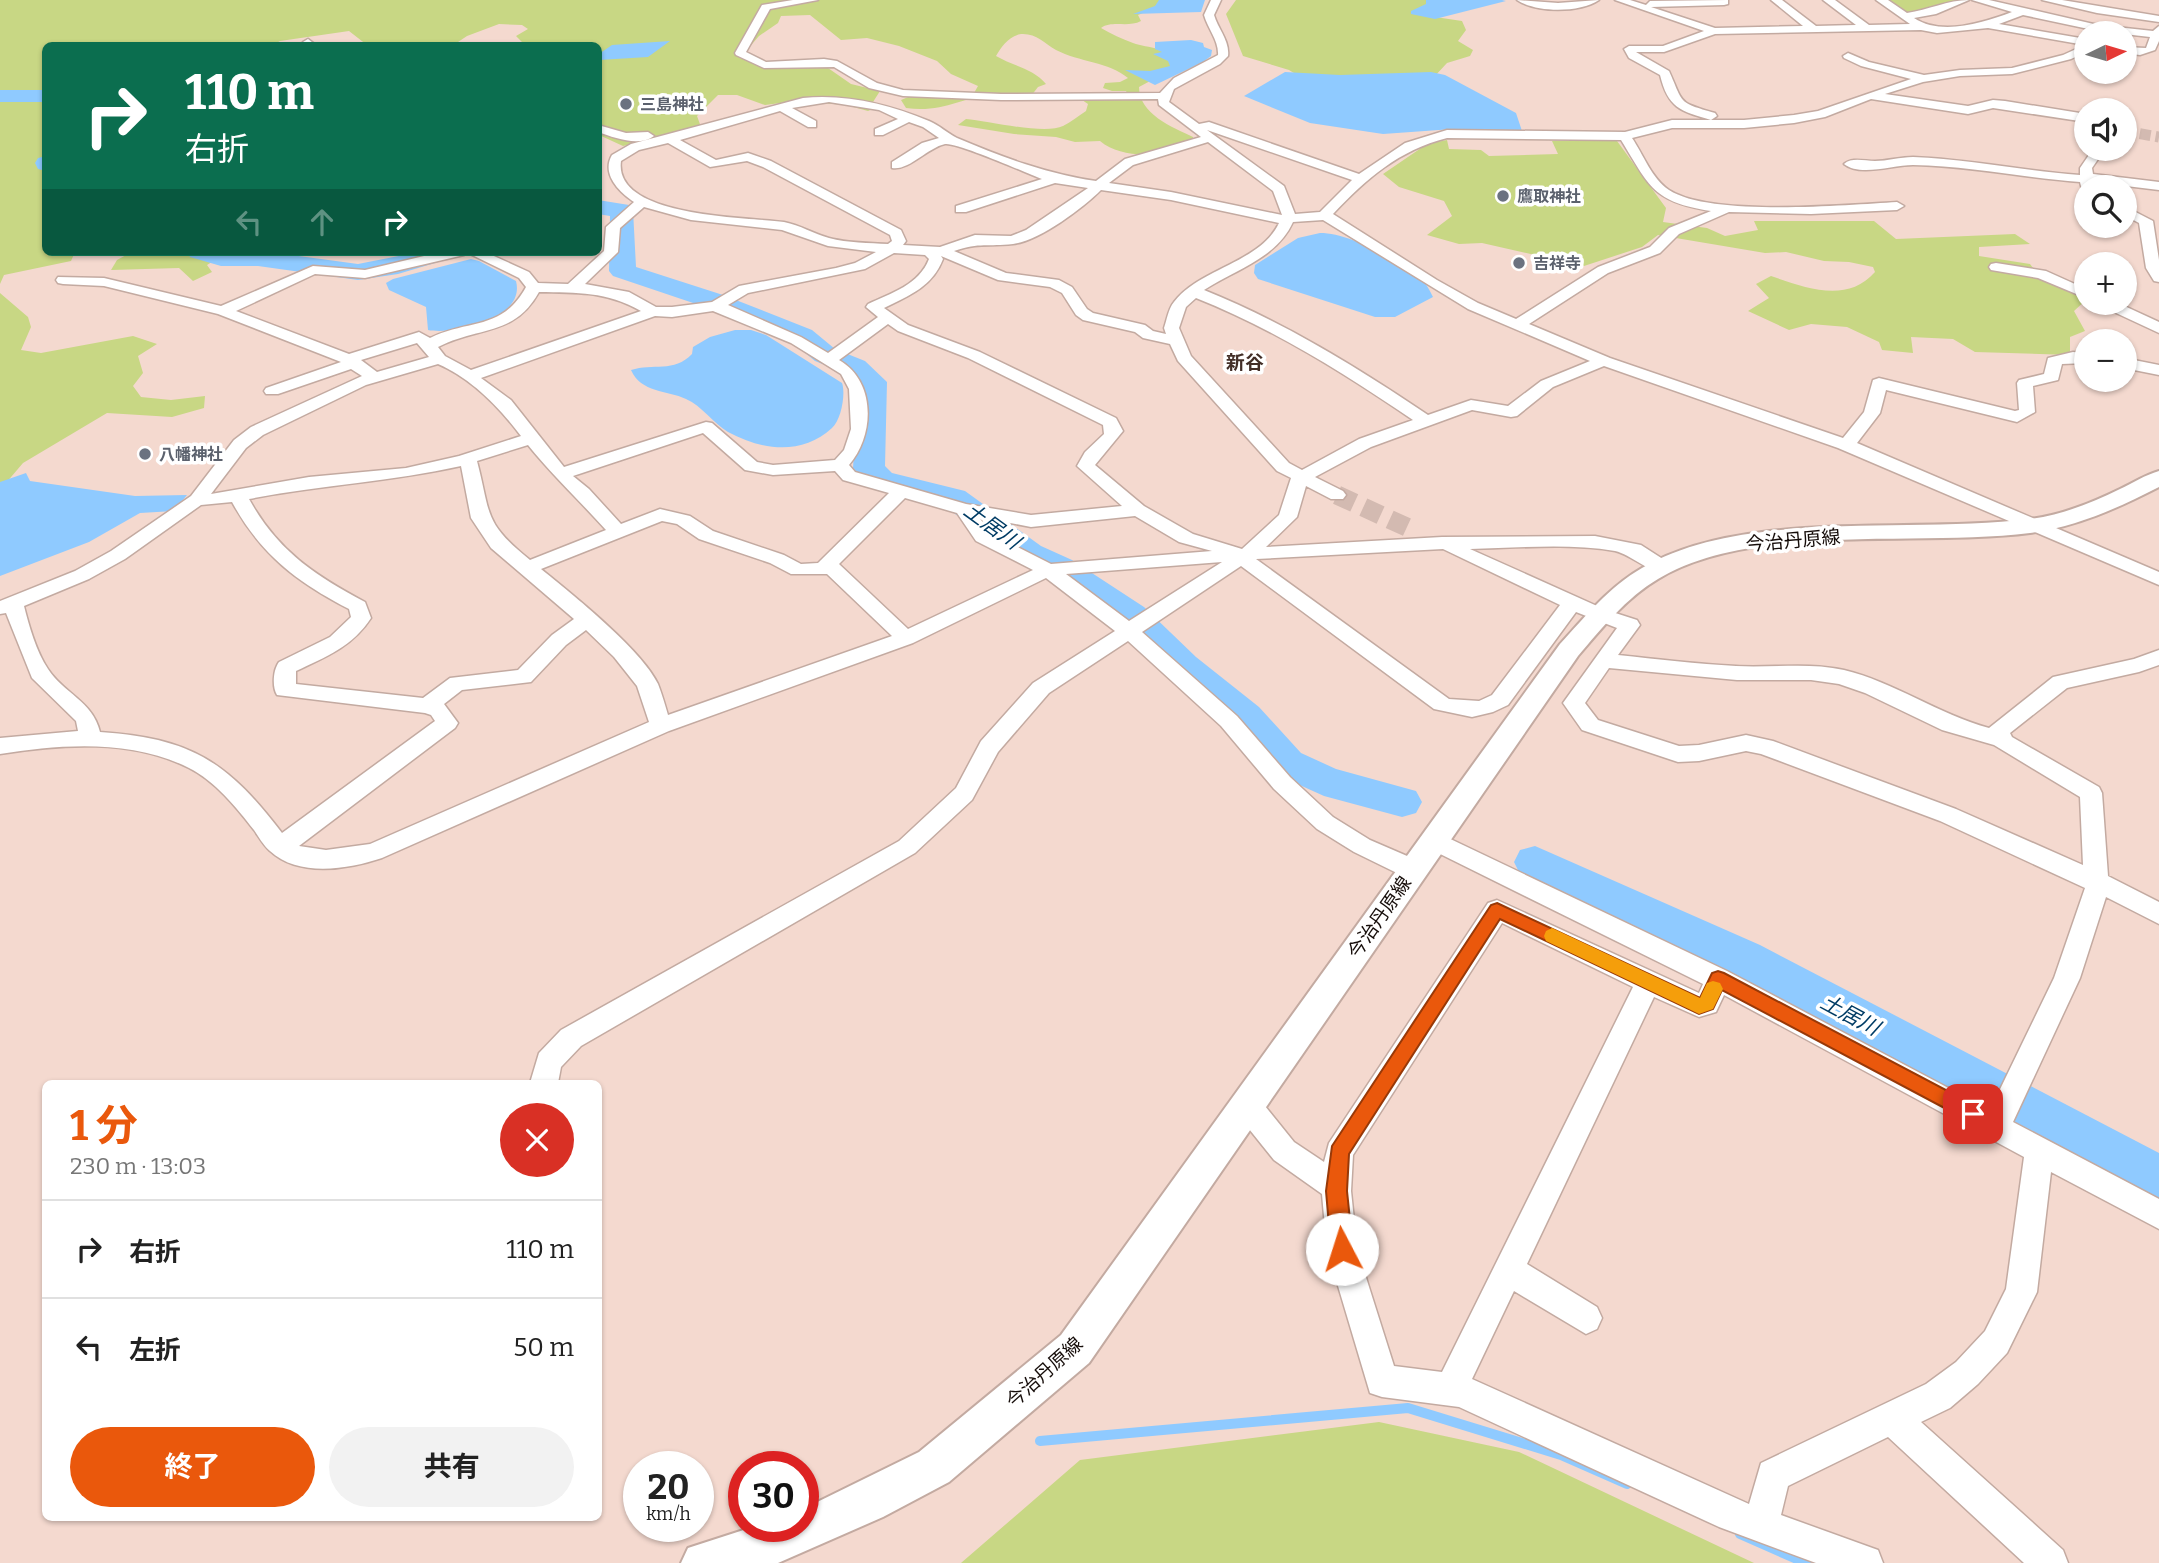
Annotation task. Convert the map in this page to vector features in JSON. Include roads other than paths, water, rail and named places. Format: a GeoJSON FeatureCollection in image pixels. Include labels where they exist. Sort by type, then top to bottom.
{"type":"FeatureCollection","features":[{"type":"Feature","properties":{"kind":"main road","name":"今治丹原線"},"geometry":{"type":"LineString","coordinates":[[703,1563],[786,1539],[868,1502],[934,1467],[1075,1349],[1569,650],[1585,609],[1662,567],[1703,552],[1769,540],[1980,532],[2034,526],[2078,515],[2159,478]]}},
{"type":"Feature","properties":{"kind":"street"},"geometry":{"type":"LineString","coordinates":[[813,0],[766,7],[740,53],[764,65],[824,62],[837,64],[873,86],[903,93],[1001,97],[1163,96]]}},
{"type":"Feature","properties":{"kind":"street"},"geometry":{"type":"LineString","coordinates":[[1216,0],[1209,15],[1213,29],[1224,46],[1223,56],[1214,64],[1168,87],[1163,103],[1279,189],[1290,209],[1289,217],[1286,228],[1272,245],[1194,291],[1175,311],[1172,340],[1184,358],[1269,453],[1300,478],[1337,495]]}},
{"type":"Feature","properties":{"kind":"street"},"geometry":{"type":"LineString","coordinates":[[1522,0],[1534,4],[1580,5],[1594,0]]}},
{"type":"Feature","properties":{"kind":"street"},"geometry":{"type":"LineString","coordinates":[[1620,0],[1714,31]]}},
{"type":"Feature","properties":{"kind":"street"},"geometry":{"type":"LineString","coordinates":[[1776,0],[1812,29]]}},
{"type":"Feature","properties":{"kind":"street"},"geometry":{"type":"LineString","coordinates":[[1828,0],[1867,28]]}},
{"type":"Feature","properties":{"kind":"street"},"geometry":{"type":"LineString","coordinates":[[1881,0],[1921,27]]}},
{"type":"Feature","properties":{"kind":"street"},"geometry":{"type":"LineString","coordinates":[[1905,16],[1932,12],[1964,0]]}},
{"type":"Feature","properties":{"kind":"street"},"geometry":{"type":"LineString","coordinates":[[1977,0],[2098,28],[2158,30]]}},
{"type":"Feature","properties":{"kind":"street"},"geometry":{"type":"LineString","coordinates":[[2048,0],[2155,18]]}},
{"type":"Feature","properties":{"kind":"street"},"geometry":{"type":"LineString","coordinates":[[2091,0],[2155,18]]}},
{"type":"Feature","properties":{"kind":"street"},"geometry":{"type":"LineString","coordinates":[[1633,4],[1730,7],[1757,30]]}},
{"type":"Feature","properties":{"kind":"street"},"geometry":{"type":"LineString","coordinates":[[1718,123],[1714,117],[1681,107],[1670,97],[1665,74],[1633,56],[1629,49],[1664,49],[1714,31],[1921,27],[1937,30],[1988,25],[2022,12]]}},
{"type":"Feature","properties":{"kind":"street"},"geometry":{"type":"LineString","coordinates":[[2137,52],[2150,50],[2158,30],[2155,18]]}},
{"type":"Feature","properties":{"kind":"street"},"geometry":{"type":"LineString","coordinates":[[1988,25],[2074,40]]}},
{"type":"Feature","properties":{"kind":"street"},"geometry":{"type":"LineString","coordinates":[[1324,216],[1358,178],[1419,139],[1447,134],[1625,136],[1672,124],[1744,124],[1794,119],[1821,114],[1870,95],[1924,79],[1961,73],[2012,71],[2074,54]]}},
{"type":"Feature","properties":{"kind":"street"},"geometry":{"type":"LineString","coordinates":[[2137,54],[2159,57]]}},
{"type":"Feature","properties":{"kind":"street"},"geometry":{"type":"LineString","coordinates":[[1848,56],[1865,64],[1924,79]]}},
{"type":"Feature","properties":{"kind":"street"},"geometry":{"type":"LineString","coordinates":[[1870,95],[1968,110],[2005,104],[2074,116]]}},
{"type":"Feature","properties":{"kind":"street"},"geometry":{"type":"LineString","coordinates":[[1172,340],[1148,335],[1140,328],[1088,317],[1081,312],[1066,290],[1054,283],[1003,277],[935,251],[826,241],[785,226],[677,213],[639,205],[621,186],[614,163],[626,150],[780,106],[829,99],[882,107],[907,119],[927,124],[949,139],[1054,179],[1171,196],[1275,219],[1324,216],[1336,219],[1432,283],[1473,306],[1604,361],[1847,445],[2159,579]]}},
{"type":"Feature","properties":{"kind":"street"},"geometry":{"type":"LineString","coordinates":[[780,106],[812,124]]}},
{"type":"Feature","properties":{"kind":"street"},"geometry":{"type":"LineString","coordinates":[[879,132],[907,119]]}},
{"type":"Feature","properties":{"kind":"street"},"geometry":{"type":"LineString","coordinates":[[1184,121],[1199,123],[1272,148],[1292,159],[1358,178]]}},
{"type":"Feature","properties":{"kind":"street"},"geometry":{"type":"LineString","coordinates":[[482,256],[524,275],[534,287],[572,288],[624,295],[653,311],[672,312],[715,307],[744,289],[860,265],[892,249],[898,241],[896,233],[807,183],[748,157],[714,164],[665,134],[625,137],[602,129]]}},
{"type":"Feature","properties":{"kind":"street"},"geometry":{"type":"LineString","coordinates":[[1625,136],[1661,191],[1696,207],[1725,209],[1897,206]]}},
{"type":"Feature","properties":{"kind":"street"},"geometry":{"type":"LineString","coordinates":[[935,251],[975,239],[1013,240],[1031,233],[1129,162],[1209,138]]}},
{"type":"Feature","properties":{"kind":"street"},"geometry":{"type":"LineString","coordinates":[[897,165],[926,146],[949,139]]}},
{"type":"Feature","properties":{"kind":"street"},"geometry":{"type":"LineString","coordinates":[[1850,164],[1876,165],[1910,161],[1995,167],[2031,175],[2074,180]]}},
{"type":"Feature","properties":{"kind":"street"},"geometry":{"type":"LineString","coordinates":[[961,209],[1054,179]]}},
{"type":"Feature","properties":{"kind":"street"},"geometry":{"type":"LineString","coordinates":[[2137,184],[2159,186]]}},
{"type":"Feature","properties":{"kind":"street"},"geometry":{"type":"LineString","coordinates":[[572,288],[611,252],[613,227],[639,205]]}},
{"type":"Feature","properties":{"kind":"street"},"geometry":{"type":"LineString","coordinates":[[1518,324],[1603,270],[1655,250],[1674,231],[1725,209]]}},
{"type":"Feature","properties":{"kind":"street"},"geometry":{"type":"LineString","coordinates":[[2137,216],[2146,220],[2153,268],[2159,278]]}},
{"type":"Feature","properties":{"kind":"street"},"geometry":{"type":"LineString","coordinates":[[935,251],[933,271],[923,282],[873,307],[903,328],[974,355],[1110,422],[1114,431],[1110,439],[1090,456],[1086,466],[1138,510],[1186,538],[1244,556],[1442,704],[1462,710],[1487,709],[1500,700],[1585,609]]}},
{"type":"Feature","properties":{"kind":"street"},"geometry":{"type":"LineString","coordinates":[[223,311],[313,270],[365,274],[442,256]]}},
{"type":"Feature","properties":{"kind":"street"},"geometry":{"type":"LineString","coordinates":[[1996,267],[2041,274],[2074,289]]}},
{"type":"Feature","properties":{"kind":"street"},"geometry":{"type":"LineString","coordinates":[[63,280],[104,282],[223,311],[269,330],[331,349],[353,360],[374,378]]}},
{"type":"Feature","properties":{"kind":"street"},"geometry":{"type":"LineString","coordinates":[[91,739],[86,718],[39,673],[7,605],[82,575],[106,562],[197,500],[240,444],[257,431],[434,352],[440,338],[481,330],[500,323],[516,314],[528,301],[534,287]]}},
{"type":"Feature","properties":{"kind":"street"},"geometry":{"type":"LineString","coordinates":[[1194,291],[1228,304],[1350,369],[1426,421]]}},
{"type":"Feature","properties":{"kind":"street"},"geometry":{"type":"LineString","coordinates":[[560,474],[706,427],[751,466],[773,470],[840,465],[852,451],[859,429],[857,389],[847,372],[796,340],[715,307]]}},
{"type":"Feature","properties":{"kind":"street"},"geometry":{"type":"LineString","coordinates":[[470,376],[544,349],[613,329],[653,311]]}},
{"type":"Feature","properties":{"kind":"street"},"geometry":{"type":"LineString","coordinates":[[2131,315],[2159,328]]}},
{"type":"Feature","properties":{"kind":"street"},"geometry":{"type":"LineString","coordinates":[[828,360],[888,317]]}},
{"type":"Feature","properties":{"kind":"street"},"geometry":{"type":"LineString","coordinates":[[272,391],[419,337],[434,352],[505,404],[560,474],[583,493],[618,532]]}},
{"type":"Feature","properties":{"kind":"street"},"geometry":{"type":"LineString","coordinates":[[1847,445],[1872,414],[1879,383],[2017,418],[2026,412],[2025,383],[2052,377],[2054,361],[2074,357]]}},
{"type":"Feature","properties":{"kind":"street"},"geometry":{"type":"LineString","coordinates":[[545,1080],[549,1061],[571,1038],[907,847],[964,794],[989,747],[1041,688],[1244,556],[1288,517],[1300,478],[1365,443],[1471,405],[1511,412],[1547,384],[1604,361]]}},
{"type":"Feature","properties":{"kind":"street"},"geometry":{"type":"LineString","coordinates":[[2137,366],[2159,370]]}},
{"type":"Feature","properties":{"kind":"street"},"geometry":{"type":"LineString","coordinates":[[197,500],[238,496],[309,482],[406,474],[464,460],[531,438]]}},
{"type":"Feature","properties":{"kind":"street"},"geometry":{"type":"LineString","coordinates":[[464,460],[469,462],[480,518],[498,544],[621,652],[647,684],[661,726]]}},
{"type":"Feature","properties":{"kind":"street"},"geometry":{"type":"LineString","coordinates":[[840,465],[849,476],[964,509],[1031,521],[1138,510]]}},
{"type":"Feature","properties":{"kind":"street"},"geometry":{"type":"LineString","coordinates":[[824,568],[902,491]]}},
{"type":"Feature","properties":{"kind":"street"},"geometry":{"type":"LineString","coordinates":[[238,496],[248,516],[275,551],[358,607],[361,618],[351,634],[335,645],[286,667],[285,690],[426,706],[439,710],[447,723],[444,728],[281,847]]}},
{"type":"Feature","properties":{"kind":"street"},"geometry":{"type":"LineString","coordinates":[[964,509],[983,537],[1048,570],[1130,632],[1229,721],[1282,783],[1325,823],[1362,846],[1412,869]]}},
{"type":"Feature","properties":{"kind":"street"},"geometry":{"type":"LineString","coordinates":[[527,568],[660,515],[683,520],[706,535],[776,559],[798,570],[832,568],[906,638]]}},
{"type":"Feature","properties":{"kind":"street"},"geometry":{"type":"LineString","coordinates":[[1413,530],[1585,609],[1630,625],[1574,703],[1590,725],[1678,754],[1699,753],[1746,743],[1765,747],[1948,815],[2096,881],[2159,914]]}},
{"type":"Feature","properties":{"kind":"street"},"geometry":{"type":"LineString","coordinates":[[0,746],[91,739],[167,751],[198,762],[221,779],[243,799],[281,847],[306,857],[342,859],[374,852],[661,726],[906,638],[1048,570],[1442,543],[1614,544],[1634,549],[1662,567]]}},
{"type":"Feature","properties":{"kind":"street"},"geometry":{"type":"LineString","coordinates":[[426,706],[457,683],[524,677],[559,640],[587,620]]}},
{"type":"Feature","properties":{"kind":"street"},"geometry":{"type":"LineString","coordinates":[[2001,739],[1998,732],[2060,682],[2139,665],[2159,657]]}},
{"type":"Feature","properties":{"kind":"street"},"geometry":{"type":"LineString","coordinates":[[1603,661],[1737,673],[1811,673],[1842,677],[1873,688],[1950,725],[2001,739],[2091,793],[2097,888],[2067,978],[2000,1119]]}},
{"type":"Feature","properties":{"kind":"street"},"geometry":{"type":"LineString","coordinates":[[1434,841],[2000,1119],[2039,1149],[2159,1215]]}},
{"type":"Feature","properties":{"kind":"street"},"geometry":{"type":"LineString","coordinates":[[1718,979],[1707,1004],[1699,1006],[1497,910],[1339,1152],[1336,1187],[1342,1249],[1382,1381],[1461,1391],[1731,1515],[1865,1563]]}},
{"type":"Feature","properties":{"kind":"street"},"geometry":{"type":"LineString","coordinates":[[1450,1390],[1649,981]]}},
{"type":"Feature","properties":{"kind":"street"},"geometry":{"type":"LineString","coordinates":[[1247,1105],[1284,1151],[1336,1187]]}},
{"type":"Feature","properties":{"kind":"street"},"geometry":{"type":"LineString","coordinates":[[1761,1525],[1773,1475],[1938,1396],[1967,1373],[1996,1342],[2021,1292],[2039,1149]]}},
{"type":"Feature","properties":{"kind":"street"},"geometry":{"type":"LineString","coordinates":[[1508,1269],[1586,1318]]}},
{"type":"Feature","properties":{"kind":"street"},"geometry":{"type":"LineString","coordinates":[[1892,1418],[2050,1563]]}},
{"type":"Feature","properties":{"kind":"water"},"geometry":{"type":"Polygon","coordinates":[[[1159,0],[1205,0],[1201,12],[1133,14],[1155,6],[1159,0]]]}},
{"type":"Feature","properties":{"kind":"water"},"geometry":{"type":"Polygon","coordinates":[[[1426,0],[1506,1],[1435,19],[1411,14],[1411,11],[1426,4],[1426,0]]]}},
{"type":"Feature","properties":{"kind":"water"},"geometry":{"type":"Polygon","coordinates":[[[1191,40],[1203,43],[1204,47],[1212,50],[1211,56],[1155,85],[1125,70],[1150,71],[1170,66],[1168,61],[1153,54],[1162,52],[1155,49],[1155,42],[1191,40]]]}},
{"type":"Feature","properties":{"kind":"water"},"geometry":{"type":"Polygon","coordinates":[[[670,41],[648,57],[602,60],[602,52],[612,45],[670,41]]]}},
{"type":"Feature","properties":{"kind":"water"},"geometry":{"type":"Polygon","coordinates":[[[1285,72],[1340,75],[1431,72],[1445,75],[1516,113],[1522,131],[1453,129],[1383,134],[1310,123],[1244,96],[1285,72]]]}},
{"type":"Feature","properties":{"kind":"water"},"geometry":{"type":"Polygon","coordinates":[[[1320,233],[1345,238],[1386,256],[1421,279],[1433,297],[1395,317],[1375,317],[1258,279],[1254,273],[1255,265],[1298,238],[1320,233]]]}},
{"type":"Feature","properties":{"kind":"water"},"geometry":{"type":"Polygon","coordinates":[[[471,259],[516,281],[516,294],[500,315],[470,327],[428,330],[426,307],[389,290],[386,283],[393,279],[471,259]]]}},
{"type":"Feature","properties":{"kind":"water"},"geometry":{"type":"Polygon","coordinates":[[[735,330],[751,330],[766,335],[842,383],[842,407],[832,428],[808,443],[795,446],[754,443],[728,432],[686,399],[641,383],[631,370],[678,364],[692,354],[693,347],[710,337],[735,330]]]}},
{"type":"Feature","properties":{"kind":"water"},"geometry":{"type":"Polygon","coordinates":[[[26,473],[30,481],[135,496],[187,495],[174,511],[140,513],[89,542],[0,576],[0,482],[26,473]]]}},
{"type":"Feature","properties":{"kind":"waterway","name":"土居川"},"geometry":{"type":"LineString","coordinates":[[0,96],[42,96]]}},
{"type":"Feature","properties":{"kind":"waterway","name":"土居川"},"geometry":{"type":"LineString","coordinates":[[602,208],[621,210],[622,271],[714,301],[802,336],[825,355],[855,367],[863,377],[873,382],[869,468],[881,480],[954,498],[1029,553],[1060,567],[1131,615],[1183,666],[1245,716],[1287,763],[1324,781],[1402,802]]}},
{"type":"Feature","properties":{"kind":"waterway","name":"土居川"},"geometry":{"type":"LineString","coordinates":[[214,256],[258,258],[358,272],[398,266],[432,256]]}},
{"type":"Feature","properties":{"kind":"waterway","name":"土居川"},"geometry":{"type":"LineString","coordinates":[[1535,862],[1744,958],[2159,1180]]}},
{"type":"Feature","properties":{"kind":"waterway"},"geometry":{"type":"LineString","coordinates":[[1040,1441],[1408,1408],[1561,1455],[1627,1484]]}},
{"type":"Feature","properties":{"kind":"waterway"},"geometry":{"type":"LineString","coordinates":[[1740,1534],[1806,1563]]}},
{"type":"Feature","properties":{"kind":"tunnel"},"geometry":{"type":"LineString","coordinates":[[2137,133],[2159,137]]}},
{"type":"Feature","properties":{"kind":"tunnel"},"geometry":{"type":"LineString","coordinates":[[1337,495],[1413,530]]}},
{"type":"Feature","properties":{"kind":"place","name":"三島神社"},"geometry":{"type":"Point","coordinates":[626,104]}},
{"type":"Feature","properties":{"kind":"place","name":"鷹取神社"},"geometry":{"type":"Point","coordinates":[1503,196]}},
{"type":"Feature","properties":{"kind":"place","name":"吉祥寺"},"geometry":{"type":"Point","coordinates":[1519,263]}},
{"type":"Feature","properties":{"kind":"place","name":"八幡神社"},"geometry":{"type":"Point","coordinates":[145,454]}},
{"type":"Feature","properties":{"kind":"district","name":"新谷"},"geometry":{"type":"Point","coordinates":[1245,362]}}]}
